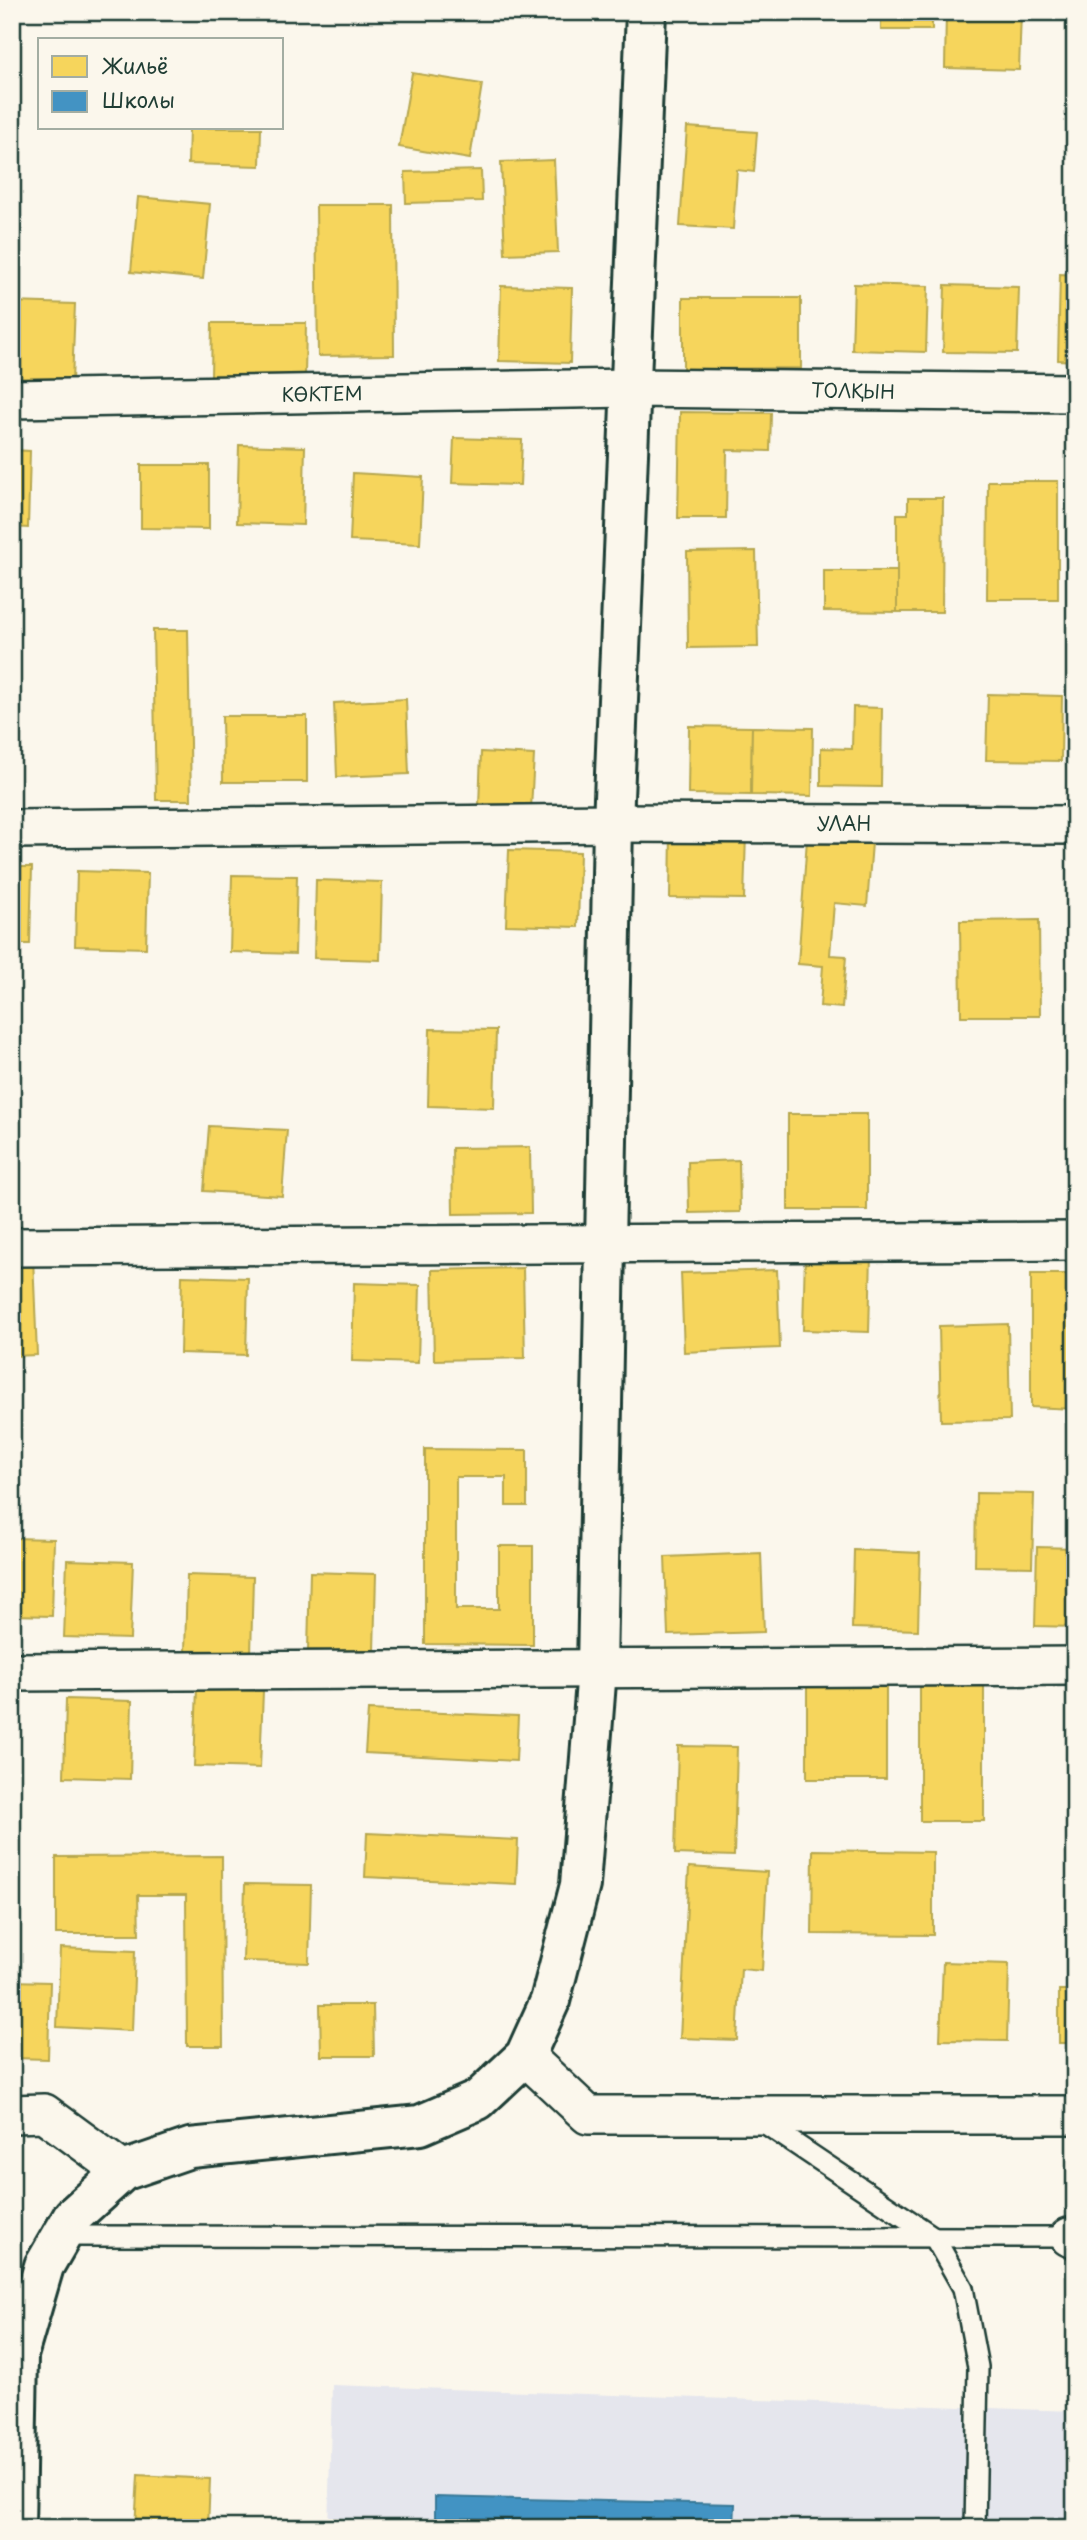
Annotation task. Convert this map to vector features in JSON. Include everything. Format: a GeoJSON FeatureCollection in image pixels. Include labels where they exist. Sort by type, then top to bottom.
{"type":"FeatureCollection","features":[{"type":"Feature","properties":{"kind":"street"},"geometry":{"type":"LineString","coordinates":[[15,2528],[15,2387],[18,2355],[44,2266],[73,2216],[123,2171],[190,2148],[420,2125],[478,2100],[525,2056],[550,2001],[580,1885],[597,1669],[613,823],[646,12]]}},
{"type":"Feature","properties":{"kind":"street","name":"ТОЛҚЫН"},"geometry":{"type":"LineString","coordinates":[[631,388],[1075,393]]}},
{"type":"Feature","properties":{"kind":"street","name":"КӨКТЕМ"},"geometry":{"type":"LineString","coordinates":[[12,399],[631,388]]}},
{"type":"Feature","properties":{"kind":"street","name":"УЛАН"},"geometry":{"type":"LineString","coordinates":[[12,829],[613,823],[1075,825]]}},
{"type":"Feature","properties":{"kind":"street"},"geometry":{"type":"LineString","coordinates":[[12,1247],[1075,1241]]}},
{"type":"Feature","properties":{"kind":"street"},"geometry":{"type":"LineString","coordinates":[[12,1672],[1075,1666]]}},
{"type":"Feature","properties":{"kind":"street"},"geometry":{"type":"LineString","coordinates":[[525,2056],[588,2115],[1075,2115]]}},
{"type":"Feature","properties":{"kind":"street"},"geometry":{"type":"LineString","coordinates":[[12,2114],[44,2113],[123,2171]]}},
{"type":"Feature","properties":{"kind":"lane"},"geometry":{"type":"LineString","coordinates":[[751,2115],[934,2237],[963,2288],[978,2367],[975,2528]]}},
{"type":"Feature","properties":{"kind":"lane"},"geometry":{"type":"LineString","coordinates":[[61,2236],[1073,2238]]}},
{"type":"Feature","properties":{"kind":"shaded area"},"geometry":{"type":"Polygon","coordinates":[[[332,2385],[1075,2411],[1075,2528],[328,2528],[332,2385]]]}},
{"type":"Feature","properties":{"kind":"building: Жильё"},"geometry":{"type":"Polygon","coordinates":[[[881,12],[932,12],[932,30],[881,30],[881,12]]]}},
{"type":"Feature","properties":{"kind":"building: Жильё"},"geometry":{"type":"Polygon","coordinates":[[[946,12],[1021,12],[1019,70],[945,68],[946,12]]]}},
{"type":"Feature","properties":{"kind":"building: Жильё"},"geometry":{"type":"Polygon","coordinates":[[[412,73],[482,84],[470,159],[399,147],[412,73]]]}},
{"type":"Feature","properties":{"kind":"building: Жильё"},"geometry":{"type":"Polygon","coordinates":[[[687,127],[757,132],[754,172],[737,170],[733,229],[680,226],[687,127]]]}},
{"type":"Feature","properties":{"kind":"building: Жильё"},"geometry":{"type":"Polygon","coordinates":[[[189,130],[261,130],[260,166],[188,164],[189,130]]]}},
{"type":"Feature","properties":{"kind":"building: Жильё"},"geometry":{"type":"Polygon","coordinates":[[[554,160],[558,252],[505,254],[501,162],[554,160]]]}},
{"type":"Feature","properties":{"kind":"building: Жильё"},"geometry":{"type":"Polygon","coordinates":[[[481,170],[482,201],[406,203],[405,172],[481,170]]]}},
{"type":"Feature","properties":{"kind":"building: Жильё"},"geometry":{"type":"Polygon","coordinates":[[[138,197],[210,204],[203,279],[131,272],[138,197]]]}},
{"type":"Feature","properties":{"kind":"building: Жильё"},"geometry":{"type":"Polygon","coordinates":[[[316,205],[393,205],[394,355],[318,356],[316,205]]]}},
{"type":"Feature","properties":{"kind":"building: Жильё"},"geometry":{"type":"Polygon","coordinates":[[[1060,274],[1075,275],[1075,361],[1058,360],[1060,274]]]}},
{"type":"Feature","properties":{"kind":"building: Жильё"},"geometry":{"type":"Polygon","coordinates":[[[854,284],[928,286],[926,352],[852,350],[854,284]]]}},
{"type":"Feature","properties":{"kind":"building: Жильё"},"geometry":{"type":"Polygon","coordinates":[[[945,285],[1019,287],[1017,353],[943,352],[945,285]]]}},
{"type":"Feature","properties":{"kind":"building: Жильё"},"geometry":{"type":"Polygon","coordinates":[[[501,286],[572,288],[570,363],[499,361],[501,286]]]}},
{"type":"Feature","properties":{"kind":"building: Жильё"},"geometry":{"type":"Polygon","coordinates":[[[683,298],[801,298],[801,368],[683,369],[683,298]]]}},
{"type":"Feature","properties":{"kind":"building: Жильё"},"geometry":{"type":"Polygon","coordinates":[[[12,302],[75,304],[72,382],[12,380],[12,302]]]}},
{"type":"Feature","properties":{"kind":"building: Жильё"},"geometry":{"type":"Polygon","coordinates":[[[212,323],[306,323],[305,377],[211,376],[212,323]]]}},
{"type":"Feature","properties":{"kind":"building: Жильё"},"geometry":{"type":"Polygon","coordinates":[[[680,412],[771,413],[770,451],[727,450],[726,518],[678,518],[680,412]]]}},
{"type":"Feature","properties":{"kind":"building: Жильё"},"geometry":{"type":"Polygon","coordinates":[[[454,438],[522,440],[520,485],[452,483],[454,438]]]}},
{"type":"Feature","properties":{"kind":"building: Жильё"},"geometry":{"type":"Polygon","coordinates":[[[239,445],[305,447],[303,525],[237,523],[239,445]]]}},
{"type":"Feature","properties":{"kind":"building: Жильё"},"geometry":{"type":"Polygon","coordinates":[[[12,450],[30,451],[28,528],[12,527],[12,450]]]}},
{"type":"Feature","properties":{"kind":"building: Жильё"},"geometry":{"type":"Polygon","coordinates":[[[141,465],[209,465],[209,529],[141,528],[141,465]]]}},
{"type":"Feature","properties":{"kind":"building: Жильё"},"geometry":{"type":"Polygon","coordinates":[[[353,473],[423,477],[420,544],[350,541],[353,473]]]}},
{"type":"Feature","properties":{"kind":"building: Жильё"},"geometry":{"type":"Polygon","coordinates":[[[988,481],[1058,481],[1058,599],[987,599],[988,481]]]}},
{"type":"Feature","properties":{"kind":"building: Жильё"},"geometry":{"type":"Polygon","coordinates":[[[908,498],[943,498],[942,612],[897,612],[897,514],[908,514],[908,498]]]}},
{"type":"Feature","properties":{"kind":"building: Жильё"},"geometry":{"type":"Polygon","coordinates":[[[756,551],[758,647],[688,648],[687,552],[756,551]]]}},
{"type":"Feature","properties":{"kind":"building: Жильё"},"geometry":{"type":"Polygon","coordinates":[[[824,571],[897,571],[897,612],[824,611],[824,571]]]}},
{"type":"Feature","properties":{"kind":"building: Жильё"},"geometry":{"type":"Polygon","coordinates":[[[153,630],[188,630],[191,800],[156,800],[153,630]]]}},
{"type":"Feature","properties":{"kind":"building: Жильё"},"geometry":{"type":"Polygon","coordinates":[[[988,694],[1062,696],[1061,761],[986,760],[988,694]]]}},
{"type":"Feature","properties":{"kind":"building: Жильё"},"geometry":{"type":"Polygon","coordinates":[[[406,699],[409,774],[337,777],[334,703],[406,699]]]}},
{"type":"Feature","properties":{"kind":"building: Жильё"},"geometry":{"type":"Polygon","coordinates":[[[853,707],[882,708],[881,787],[821,786],[821,748],[852,749],[853,707]]]}},
{"type":"Feature","properties":{"kind":"building: Жильё"},"geometry":{"type":"Polygon","coordinates":[[[222,716],[307,716],[307,782],[223,782],[222,716]]]}},
{"type":"Feature","properties":{"kind":"building: Жильё"},"geometry":{"type":"Polygon","coordinates":[[[689,726],[752,727],[751,795],[688,794],[689,726]]]}},
{"type":"Feature","properties":{"kind":"building: Жильё"},"geometry":{"type":"Polygon","coordinates":[[[752,727],[813,728],[812,796],[751,795],[752,727]]]}},
{"type":"Feature","properties":{"kind":"building: Жильё"},"geometry":{"type":"Polygon","coordinates":[[[481,752],[534,755],[531,809],[479,806],[481,752]]]}},
{"type":"Feature","properties":{"kind":"building: Жильё"},"geometry":{"type":"Polygon","coordinates":[[[671,832],[746,834],[744,899],[670,898],[671,832]]]}},
{"type":"Feature","properties":{"kind":"building: Жильё"},"geometry":{"type":"Polygon","coordinates":[[[807,839],[872,843],[867,906],[834,903],[830,955],[846,956],[842,1008],[820,1006],[823,966],[798,964],[807,839]]]}},
{"type":"Feature","properties":{"kind":"building: Жильё"},"geometry":{"type":"Polygon","coordinates":[[[509,850],[580,852],[578,927],[506,925],[509,850]]]}},
{"type":"Feature","properties":{"kind":"building: Жильё"},"geometry":{"type":"Polygon","coordinates":[[[12,867],[32,867],[30,944],[12,944],[12,867]]]}},
{"type":"Feature","properties":{"kind":"building: Жильё"},"geometry":{"type":"Polygon","coordinates":[[[77,871],[148,873],[146,948],[75,946],[77,871]]]}},
{"type":"Feature","properties":{"kind":"building: Жильё"},"geometry":{"type":"Polygon","coordinates":[[[232,875],[297,876],[295,954],[230,952],[232,875]]]}},
{"type":"Feature","properties":{"kind":"building: Жильё"},"geometry":{"type":"Polygon","coordinates":[[[316,880],[382,882],[380,960],[314,958],[316,880]]]}},
{"type":"Feature","properties":{"kind":"building: Жильё"},"geometry":{"type":"Polygon","coordinates":[[[1039,920],[1040,1016],[961,1016],[960,921],[1039,920]]]}},
{"type":"Feature","properties":{"kind":"building: Жильё"},"geometry":{"type":"Polygon","coordinates":[[[430,1029],[496,1030],[494,1108],[428,1106],[430,1029]]]}},
{"type":"Feature","properties":{"kind":"building: Жильё"},"geometry":{"type":"Polygon","coordinates":[[[788,1114],[867,1114],[867,1210],[788,1210],[788,1114]]]}},
{"type":"Feature","properties":{"kind":"building: Жильё"},"geometry":{"type":"Polygon","coordinates":[[[209,1126],[287,1130],[282,1196],[204,1191],[209,1126]]]}},
{"type":"Feature","properties":{"kind":"building: Жильё"},"geometry":{"type":"Polygon","coordinates":[[[530,1147],[531,1213],[453,1214],[452,1148],[530,1147]]]}},
{"type":"Feature","properties":{"kind":"building: Жильё"},"geometry":{"type":"Polygon","coordinates":[[[739,1160],[740,1212],[689,1213],[688,1162],[739,1160]]]}},
{"type":"Feature","properties":{"kind":"building: Жильё"},"geometry":{"type":"Polygon","coordinates":[[[805,1253],[871,1254],[869,1332],[803,1330],[805,1253]]]}},
{"type":"Feature","properties":{"kind":"building: Жильё"},"geometry":{"type":"Polygon","coordinates":[[[33,1257],[37,1355],[12,1356],[12,1258],[33,1257]]]}},
{"type":"Feature","properties":{"kind":"building: Жильё"},"geometry":{"type":"Polygon","coordinates":[[[523,1268],[525,1358],[434,1360],[432,1270],[523,1268]]]}},
{"type":"Feature","properties":{"kind":"building: Жильё"},"geometry":{"type":"Polygon","coordinates":[[[777,1270],[780,1348],[684,1352],[681,1273],[777,1270]]]}},
{"type":"Feature","properties":{"kind":"building: Жильё"},"geometry":{"type":"Polygon","coordinates":[[[1031,1274],[1074,1274],[1074,1409],[1031,1407],[1031,1274]]]}},
{"type":"Feature","properties":{"kind":"building: Жильё"},"geometry":{"type":"Polygon","coordinates":[[[182,1276],[248,1278],[246,1355],[180,1353],[182,1276]]]}},
{"type":"Feature","properties":{"kind":"building: Жильё"},"geometry":{"type":"Polygon","coordinates":[[[354,1283],[420,1285],[418,1363],[352,1361],[354,1283]]]}},
{"type":"Feature","properties":{"kind":"building: Жильё"},"geometry":{"type":"Polygon","coordinates":[[[1008,1324],[1010,1420],[941,1421],[939,1326],[1008,1324]]]}},
{"type":"Feature","properties":{"kind":"building: Жильё"},"geometry":{"type":"Polygon","coordinates":[[[425,1449],[527,1450],[527,1506],[506,1506],[506,1477],[456,1477],[456,1609],[499,1609],[499,1546],[533,1546],[533,1645],[425,1644],[425,1449]]]}},
{"type":"Feature","properties":{"kind":"building: Жильё"},"geometry":{"type":"Polygon","coordinates":[[[976,1493],[1034,1494],[1032,1567],[975,1566],[976,1493]]]}},
{"type":"Feature","properties":{"kind":"building: Жильё"},"geometry":{"type":"Polygon","coordinates":[[[12,1538],[54,1539],[52,1616],[12,1615],[12,1538]]]}},
{"type":"Feature","properties":{"kind":"building: Жильё"},"geometry":{"type":"Polygon","coordinates":[[[1037,1547],[1075,1548],[1075,1627],[1035,1626],[1037,1547]]]}},
{"type":"Feature","properties":{"kind":"building: Жильё"},"geometry":{"type":"Polygon","coordinates":[[[854,1550],[920,1553],[918,1630],[852,1628],[854,1550]]]}},
{"type":"Feature","properties":{"kind":"building: Жильё"},"geometry":{"type":"Polygon","coordinates":[[[761,1553],[764,1632],[668,1635],[665,1557],[761,1553]]]}},
{"type":"Feature","properties":{"kind":"building: Жильё"},"geometry":{"type":"Polygon","coordinates":[[[67,1560],[133,1562],[130,1639],[64,1637],[67,1560]]]}},
{"type":"Feature","properties":{"kind":"building: Жильё"},"geometry":{"type":"Polygon","coordinates":[[[310,1572],[376,1574],[374,1652],[308,1650],[310,1572]]]}},
{"type":"Feature","properties":{"kind":"building: Жильё"},"geometry":{"type":"Polygon","coordinates":[[[187,1575],[253,1577],[251,1655],[185,1653],[187,1575]]]}},
{"type":"Feature","properties":{"kind":"building: Жильё"},"geometry":{"type":"Polygon","coordinates":[[[886,1682],[886,1779],[807,1779],[807,1683],[886,1682]]]}},
{"type":"Feature","properties":{"kind":"building: Жильё"},"geometry":{"type":"Polygon","coordinates":[[[920,1682],[984,1682],[984,1821],[920,1821],[920,1682]]]}},
{"type":"Feature","properties":{"kind":"building: Жильё"},"geometry":{"type":"Polygon","coordinates":[[[197,1688],[263,1691],[260,1768],[194,1766],[197,1688]]]}},
{"type":"Feature","properties":{"kind":"building: Жильё"},"geometry":{"type":"Polygon","coordinates":[[[66,1699],[132,1701],[130,1779],[64,1777],[66,1699]]]}},
{"type":"Feature","properties":{"kind":"building: Жильё"},"geometry":{"type":"Polygon","coordinates":[[[368,1710],[518,1716],[516,1761],[365,1753],[368,1710]]]}},
{"type":"Feature","properties":{"kind":"building: Жильё"},"geometry":{"type":"Polygon","coordinates":[[[678,1746],[737,1747],[734,1856],[675,1854],[678,1746]]]}},
{"type":"Feature","properties":{"kind":"building: Жильё"},"geometry":{"type":"Polygon","coordinates":[[[367,1833],[518,1840],[516,1884],[365,1877],[367,1833]]]}},
{"type":"Feature","properties":{"kind":"building: Жильё"},"geometry":{"type":"Polygon","coordinates":[[[813,1850],[933,1852],[933,1935],[812,1934],[813,1850]]]}},
{"type":"Feature","properties":{"kind":"building: Жильё"},"geometry":{"type":"Polygon","coordinates":[[[222,1856],[223,2046],[187,2046],[186,1895],[138,1895],[139,1934],[56,1934],[56,1857],[222,1856]]]}},
{"type":"Feature","properties":{"kind":"building: Жильё"},"geometry":{"type":"Polygon","coordinates":[[[689,1867],[767,1872],[762,1971],[741,1969],[737,2040],[680,2038],[689,1867]]]}},
{"type":"Feature","properties":{"kind":"building: Жильё"},"geometry":{"type":"Polygon","coordinates":[[[245,1884],[311,1885],[309,1963],[243,1961],[245,1884]]]}},
{"type":"Feature","properties":{"kind":"building: Жильё"},"geometry":{"type":"Polygon","coordinates":[[[60,1948],[135,1951],[132,2031],[57,2027],[60,1948]]]}},
{"type":"Feature","properties":{"kind":"building: Жильё"},"geometry":{"type":"Polygon","coordinates":[[[943,1962],[1009,1964],[1007,2041],[940,2040],[943,1962]]]}},
{"type":"Feature","properties":{"kind":"building: Жильё"},"geometry":{"type":"Polygon","coordinates":[[[12,1981],[50,1982],[48,2059],[12,2058],[12,1981]]]}},
{"type":"Feature","properties":{"kind":"building: Жильё"},"geometry":{"type":"Polygon","coordinates":[[[1059,1990],[1075,1990],[1075,2043],[1059,2043],[1059,1990]]]}},
{"type":"Feature","properties":{"kind":"building: Жильё"},"geometry":{"type":"Polygon","coordinates":[[[320,2005],[373,2005],[374,2056],[321,2056],[320,2005]]]}},
{"type":"Feature","properties":{"kind":"building: Жильё"},"geometry":{"type":"Polygon","coordinates":[[[138,2475],[210,2479],[208,2528],[135,2528],[138,2475]]]}},
{"type":"Feature","properties":{"kind":"building: Школы"},"geometry":{"type":"Polygon","coordinates":[[[435,2497],[735,2504],[734,2528],[435,2528],[435,2497]]]}}]}
